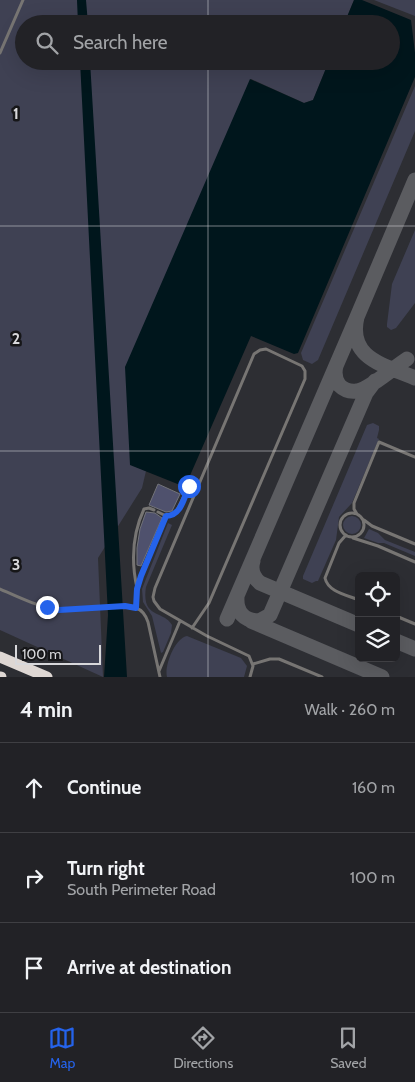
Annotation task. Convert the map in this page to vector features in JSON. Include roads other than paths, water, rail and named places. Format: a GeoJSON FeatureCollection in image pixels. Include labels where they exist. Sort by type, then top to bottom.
{"type":"FeatureCollection","features":[{"type":"Feature","properties":{"kind":"highway"},"geometry":{"type":"LineString","coordinates":[[0,657],[47,677]]}},
{"type":"Feature","properties":{"kind":"highway"},"geometry":{"type":"LineString","coordinates":[[0,664],[32,677]]}},
{"type":"Feature","properties":{"kind":"lane"},"geometry":{"type":"LineString","coordinates":[[16,15],[23,0]]}},
{"type":"Feature","properties":{"kind":"lane"},"geometry":{"type":"LineString","coordinates":[[0,53],[15,18]]}},
{"type":"Feature","properties":{"kind":"lane"},"geometry":{"type":"LineString","coordinates":[[192,628],[209,603],[305,379],[305,371],[302,366],[266,350],[260,350],[254,354],[153,592],[156,605],[180,621],[192,628],[206,636],[249,656],[253,664],[250,677]]}},
{"type":"Feature","properties":{"kind":"lane"},"geometry":{"type":"LineString","coordinates":[[355,598],[331,588],[325,578],[339,543],[348,536],[358,536],[363,530],[364,523],[354,509],[354,503],[379,442],[415,458]]}},
{"type":"Feature","properties":{"kind":"lane"},"geometry":{"type":"LineString","coordinates":[[136,608],[135,532],[144,509],[149,508],[166,516],[172,516],[177,512],[189,486]]}},
{"type":"Feature","properties":{"kind":"lane"},"geometry":{"type":"LineString","coordinates":[[415,544],[372,526],[358,515],[346,515],[341,521],[341,529],[348,536],[378,546],[415,562]]}},
{"type":"Feature","properties":{"kind":"lane"},"geometry":{"type":"LineString","coordinates":[[137,589],[166,516]]}},
{"type":"Feature","properties":{"kind":"lane"},"geometry":{"type":"LineString","coordinates":[[0,589],[25,600],[59,610],[125,606],[136,608],[144,614],[148,622],[159,675]]}},
{"type":"Feature","properties":{"kind":"lane"},"geometry":{"type":"LineString","coordinates":[[398,617],[415,624]]}},
{"type":"Feature","properties":{"kind":"lane"},"geometry":{"type":"LineString","coordinates":[[159,675],[180,621]]}},
{"type":"Feature","properties":{"kind":"lane"},"geometry":{"type":"LineString","coordinates":[[253,664],[270,659],[284,661],[322,677]]}}]}
